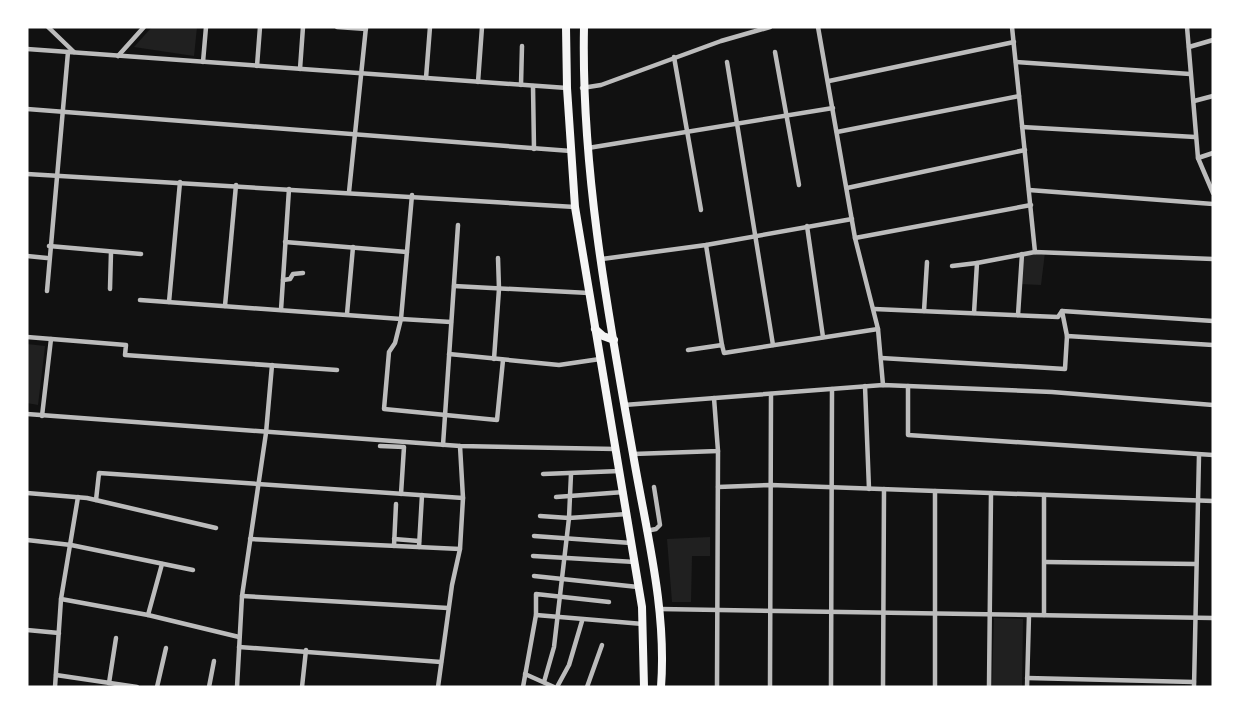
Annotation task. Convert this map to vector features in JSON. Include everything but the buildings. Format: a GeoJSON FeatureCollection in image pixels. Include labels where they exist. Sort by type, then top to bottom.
{"type":"FeatureCollection","features":[{"type":"Feature","properties":{"kind":"highway"},"geometry":{"type":"LineString","coordinates":[[566,27],[567,88],[575,207],[635,562],[643,624],[644,687]]}},
{"type":"Feature","properties":{"kind":"highway"},"geometry":{"type":"LineString","coordinates":[[584,27],[582,88],[588,148],[624,405],[660,609],[661,687]]}},
{"type":"Feature","properties":{"kind":"highway"},"geometry":{"type":"LineString","coordinates":[[595,329],[603,336],[614,340]]}},
{"type":"Feature","properties":{"kind":"street"},"geometry":{"type":"LineString","coordinates":[[48,27],[75,53]]}},
{"type":"Feature","properties":{"kind":"street"},"geometry":{"type":"LineString","coordinates":[[54,32],[58,27]]}},
{"type":"Feature","properties":{"kind":"street"},"geometry":{"type":"LineString","coordinates":[[118,56],[144,27]]}},
{"type":"Feature","properties":{"kind":"street"},"geometry":{"type":"LineString","coordinates":[[203,62],[206,27]]}},
{"type":"Feature","properties":{"kind":"street"},"geometry":{"type":"LineString","coordinates":[[257,66],[260,27]]}},
{"type":"Feature","properties":{"kind":"street"},"geometry":{"type":"LineString","coordinates":[[300,69],[303,27]]}},
{"type":"Feature","properties":{"kind":"street"},"geometry":{"type":"LineString","coordinates":[[337,27],[366,28],[349,192]]}},
{"type":"Feature","properties":{"kind":"street"},"geometry":{"type":"LineString","coordinates":[[426,78],[430,27]]}},
{"type":"Feature","properties":{"kind":"street"},"geometry":{"type":"LineString","coordinates":[[478,82],[482,27]]}},
{"type":"Feature","properties":{"kind":"street"},"geometry":{"type":"LineString","coordinates":[[582,88],[601,85],[674,57],[770,27]]}},
{"type":"Feature","properties":{"kind":"street"},"geometry":{"type":"LineString","coordinates":[[818,27],[855,238],[878,329],[884,385]]}},
{"type":"Feature","properties":{"kind":"street"},"geometry":{"type":"LineString","coordinates":[[1012,27],[1035,252]]}},
{"type":"Feature","properties":{"kind":"street"},"geometry":{"type":"LineString","coordinates":[[1187,27],[1198,158],[1213,193]]}},
{"type":"Feature","properties":{"kind":"street"},"geometry":{"type":"LineString","coordinates":[[1189,47],[1213,40]]}},
{"type":"Feature","properties":{"kind":"street"},"geometry":{"type":"LineString","coordinates":[[829,81],[1014,42]]}},
{"type":"Feature","properties":{"kind":"street"},"geometry":{"type":"LineString","coordinates":[[521,85],[522,46]]}},
{"type":"Feature","properties":{"kind":"street"},"geometry":{"type":"LineString","coordinates":[[27,49],[567,88]]}},
{"type":"Feature","properties":{"kind":"street"},"geometry":{"type":"LineString","coordinates":[[46,291],[51,192],[63,111],[68,52]]}},
{"type":"Feature","properties":{"kind":"street"},"geometry":{"type":"LineString","coordinates":[[775,52],[799,184]]}},
{"type":"Feature","properties":{"kind":"street"},"geometry":{"type":"LineString","coordinates":[[674,57],[701,210]]}},
{"type":"Feature","properties":{"kind":"street"},"geometry":{"type":"LineString","coordinates":[[727,62],[773,345]]}},
{"type":"Feature","properties":{"kind":"street"},"geometry":{"type":"LineString","coordinates":[[1016,62],[1190,74]]}},
{"type":"Feature","properties":{"kind":"street"},"geometry":{"type":"LineString","coordinates":[[533,86],[534,149]]}},
{"type":"Feature","properties":{"kind":"street"},"geometry":{"type":"LineString","coordinates":[[837,132],[1019,96]]}},
{"type":"Feature","properties":{"kind":"street"},"geometry":{"type":"LineString","coordinates":[[1194,102],[1213,96]]}},
{"type":"Feature","properties":{"kind":"street"},"geometry":{"type":"LineString","coordinates":[[588,148],[833,108]]}},
{"type":"Feature","properties":{"kind":"street"},"geometry":{"type":"LineString","coordinates":[[27,109],[571,151]]}},
{"type":"Feature","properties":{"kind":"street"},"geometry":{"type":"LineString","coordinates":[[1023,127],[1195,137]]}},
{"type":"Feature","properties":{"kind":"street"},"geometry":{"type":"LineString","coordinates":[[847,188],[1025,150]]}},
{"type":"Feature","properties":{"kind":"street"},"geometry":{"type":"LineString","coordinates":[[1198,158],[1213,153]]}},
{"type":"Feature","properties":{"kind":"street"},"geometry":{"type":"LineString","coordinates":[[27,174],[412,195],[575,207]]}},
{"type":"Feature","properties":{"kind":"street"},"geometry":{"type":"LineString","coordinates":[[170,302],[180,182]]}},
{"type":"Feature","properties":{"kind":"street"},"geometry":{"type":"LineString","coordinates":[[225,306],[236,185]]}},
{"type":"Feature","properties":{"kind":"street"},"geometry":{"type":"LineString","coordinates":[[281,310],[289,189]]}},
{"type":"Feature","properties":{"kind":"street"},"geometry":{"type":"LineString","coordinates":[[1029,190],[1213,204]]}},
{"type":"Feature","properties":{"kind":"street"},"geometry":{"type":"LineString","coordinates":[[412,195],[401,319],[395,343],[389,352],[384,409],[445,417],[497,420],[502,360]]}},
{"type":"Feature","properties":{"kind":"street"},"geometry":{"type":"LineString","coordinates":[[855,238],[1031,205]]}},
{"type":"Feature","properties":{"kind":"street"},"geometry":{"type":"LineString","coordinates":[[602,259],[706,245],[852,219]]}},
{"type":"Feature","properties":{"kind":"street"},"geometry":{"type":"LineString","coordinates":[[443,445],[458,225]]}},
{"type":"Feature","properties":{"kind":"street"},"geometry":{"type":"LineString","coordinates":[[807,226],[823,337]]}},
{"type":"Feature","properties":{"kind":"street"},"geometry":{"type":"LineString","coordinates":[[285,242],[407,252]]}},
{"type":"Feature","properties":{"kind":"street"},"geometry":{"type":"LineString","coordinates":[[706,245],[724,353],[878,329]]}},
{"type":"Feature","properties":{"kind":"street"},"geometry":{"type":"LineString","coordinates":[[49,246],[141,254]]}},
{"type":"Feature","properties":{"kind":"street"},"geometry":{"type":"LineString","coordinates":[[347,314],[352,248]]}},
{"type":"Feature","properties":{"kind":"street"},"geometry":{"type":"LineString","coordinates":[[110,289],[111,252]]}},
{"type":"Feature","properties":{"kind":"street"},"geometry":{"type":"LineString","coordinates":[[952,266],[1035,252],[1213,259]]}},
{"type":"Feature","properties":{"kind":"street"},"geometry":{"type":"LineString","coordinates":[[1018,315],[1022,254]]}},
{"type":"Feature","properties":{"kind":"street"},"geometry":{"type":"LineString","coordinates":[[27,256],[48,258]]}},
{"type":"Feature","properties":{"kind":"street"},"geometry":{"type":"LineString","coordinates":[[494,359],[499,289],[498,258]]}},
{"type":"Feature","properties":{"kind":"street"},"geometry":{"type":"LineString","coordinates":[[924,311],[927,262]]}},
{"type":"Feature","properties":{"kind":"street"},"geometry":{"type":"LineString","coordinates":[[974,313],[977,263]]}},
{"type":"Feature","properties":{"kind":"street"},"geometry":{"type":"LineString","coordinates":[[283,280],[290,279],[292,274],[303,273]]}},
{"type":"Feature","properties":{"kind":"street"},"geometry":{"type":"LineString","coordinates":[[454,286],[589,293]]}},
{"type":"Feature","properties":{"kind":"street"},"geometry":{"type":"LineString","coordinates":[[140,300],[452,322]]}},
{"type":"Feature","properties":{"kind":"street"},"geometry":{"type":"LineString","coordinates":[[874,309],[1058,317],[1062,311]]}},
{"type":"Feature","properties":{"kind":"street"},"geometry":{"type":"LineString","coordinates":[[1062,311],[1213,321]]}},
{"type":"Feature","properties":{"kind":"street"},"geometry":{"type":"LineString","coordinates":[[881,358],[1065,369],[1067,336],[1062,311]]}},
{"type":"Feature","properties":{"kind":"street"},"geometry":{"type":"LineString","coordinates":[[1067,336],[1213,345]]}},
{"type":"Feature","properties":{"kind":"street"},"geometry":{"type":"LineString","coordinates":[[27,338],[126,345],[125,355],[337,370]]}},
{"type":"Feature","properties":{"kind":"street"},"geometry":{"type":"LineString","coordinates":[[42,416],[51,339]]}},
{"type":"Feature","properties":{"kind":"street"},"geometry":{"type":"LineString","coordinates":[[688,351],[722,345]]}},
{"type":"Feature","properties":{"kind":"street"},"geometry":{"type":"LineString","coordinates":[[449,354],[559,365],[600,358]]}},
{"type":"Feature","properties":{"kind":"street"},"geometry":{"type":"LineString","coordinates":[[237,687],[242,596],[266,433],[272,365]]}},
{"type":"Feature","properties":{"kind":"street"},"geometry":{"type":"LineString","coordinates":[[624,405],[884,385],[1052,392],[1213,405]]}},
{"type":"Feature","properties":{"kind":"street"},"geometry":{"type":"LineString","coordinates":[[865,386],[869,489]]}},
{"type":"Feature","properties":{"kind":"street"},"geometry":{"type":"LineString","coordinates":[[908,386],[908,435],[1213,455]]}},
{"type":"Feature","properties":{"kind":"street"},"geometry":{"type":"LineString","coordinates":[[831,687],[832,389]]}},
{"type":"Feature","properties":{"kind":"street"},"geometry":{"type":"LineString","coordinates":[[770,687],[771,394]]}},
{"type":"Feature","properties":{"kind":"street"},"geometry":{"type":"LineString","coordinates":[[714,398],[718,451],[717,687]]}},
{"type":"Feature","properties":{"kind":"street"},"geometry":{"type":"LineString","coordinates":[[27,414],[404,445]]}},
{"type":"Feature","properties":{"kind":"street"},"geometry":{"type":"LineString","coordinates":[[401,494],[404,445]]}},
{"type":"Feature","properties":{"kind":"street"},"geometry":{"type":"LineString","coordinates":[[380,446],[443,445],[616,449]]}},
{"type":"Feature","properties":{"kind":"street"},"geometry":{"type":"LineString","coordinates":[[438,687],[448,608],[460,549],[463,498],[460,446]]}},
{"type":"Feature","properties":{"kind":"street"},"geometry":{"type":"LineString","coordinates":[[633,454],[718,451]]}},
{"type":"Feature","properties":{"kind":"street"},"geometry":{"type":"LineString","coordinates":[[1027,678],[1194,685],[1199,454]]}},
{"type":"Feature","properties":{"kind":"street"},"geometry":{"type":"LineString","coordinates":[[543,474],[620,471]]}},
{"type":"Feature","properties":{"kind":"street"},"geometry":{"type":"LineString","coordinates":[[96,500],[99,473],[463,498]]}},
{"type":"Feature","properties":{"kind":"street"},"geometry":{"type":"LineString","coordinates":[[544,682],[554,647],[561,596],[571,474]]}},
{"type":"Feature","properties":{"kind":"street"},"geometry":{"type":"LineString","coordinates":[[718,487],[771,485],[1213,501]]}},
{"type":"Feature","properties":{"kind":"street"},"geometry":{"type":"LineString","coordinates":[[646,531],[656,529],[660,525],[654,488]]}},
{"type":"Feature","properties":{"kind":"street"},"geometry":{"type":"LineString","coordinates":[[883,687],[884,489]]}},
{"type":"Feature","properties":{"kind":"street"},"geometry":{"type":"LineString","coordinates":[[935,491],[935,687]]}},
{"type":"Feature","properties":{"kind":"street"},"geometry":{"type":"LineString","coordinates":[[556,497],[624,492]]}},
{"type":"Feature","properties":{"kind":"street"},"geometry":{"type":"LineString","coordinates":[[988,687],[991,493]]}},
{"type":"Feature","properties":{"kind":"street"},"geometry":{"type":"LineString","coordinates":[[27,494],[96,500],[216,528]]}},
{"type":"Feature","properties":{"kind":"street"},"geometry":{"type":"LineString","coordinates":[[419,547],[422,495]]}},
{"type":"Feature","properties":{"kind":"street"},"geometry":{"type":"LineString","coordinates":[[1044,495],[1044,615]]}},
{"type":"Feature","properties":{"kind":"street"},"geometry":{"type":"LineString","coordinates":[[55,687],[61,598],[78,497]]}},
{"type":"Feature","properties":{"kind":"street"},"geometry":{"type":"LineString","coordinates":[[394,546],[396,504]]}},
{"type":"Feature","properties":{"kind":"street"},"geometry":{"type":"LineString","coordinates":[[540,516],[569,518],[628,514]]}},
{"type":"Feature","properties":{"kind":"street"},"geometry":{"type":"LineString","coordinates":[[534,536],[631,543]]}},
{"type":"Feature","properties":{"kind":"street"},"geometry":{"type":"LineString","coordinates":[[394,539],[419,541]]}},
{"type":"Feature","properties":{"kind":"street"},"geometry":{"type":"LineString","coordinates":[[27,540],[71,545],[193,570]]}},
{"type":"Feature","properties":{"kind":"street"},"geometry":{"type":"LineString","coordinates":[[250,540],[460,549]]}},
{"type":"Feature","properties":{"kind":"street"},"geometry":{"type":"LineString","coordinates":[[533,556],[635,562]]}},
{"type":"Feature","properties":{"kind":"street"},"geometry":{"type":"LineString","coordinates":[[1044,562],[1196,564]]}},
{"type":"Feature","properties":{"kind":"street"},"geometry":{"type":"LineString","coordinates":[[148,615],[162,564]]}},
{"type":"Feature","properties":{"kind":"street"},"geometry":{"type":"LineString","coordinates":[[534,576],[638,586]]}},
{"type":"Feature","properties":{"kind":"street"},"geometry":{"type":"LineString","coordinates":[[523,687],[536,615],[536,594],[609,602]]}},
{"type":"Feature","properties":{"kind":"street"},"geometry":{"type":"LineString","coordinates":[[242,596],[448,608]]}},
{"type":"Feature","properties":{"kind":"street"},"geometry":{"type":"LineString","coordinates":[[61,598],[148,615],[239,637]]}},
{"type":"Feature","properties":{"kind":"street"},"geometry":{"type":"LineString","coordinates":[[660,609],[1213,618]]}},
{"type":"Feature","properties":{"kind":"street"},"geometry":{"type":"LineString","coordinates":[[536,615],[582,621],[643,624]]}},
{"type":"Feature","properties":{"kind":"street"},"geometry":{"type":"LineString","coordinates":[[1027,687],[1029,615]]}},
{"type":"Feature","properties":{"kind":"street"},"geometry":{"type":"LineString","coordinates":[[525,674],[556,687],[569,665],[582,621]]}},
{"type":"Feature","properties":{"kind":"street"},"geometry":{"type":"LineString","coordinates":[[27,630],[59,633]]}},
{"type":"Feature","properties":{"kind":"street"},"geometry":{"type":"LineString","coordinates":[[109,683],[116,638]]}},
{"type":"Feature","properties":{"kind":"street"},"geometry":{"type":"LineString","coordinates":[[587,687],[603,645]]}},
{"type":"Feature","properties":{"kind":"street"},"geometry":{"type":"LineString","coordinates":[[239,647],[306,650],[441,662]]}},
{"type":"Feature","properties":{"kind":"street"},"geometry":{"type":"LineString","coordinates":[[157,687],[165,648]]}},
{"type":"Feature","properties":{"kind":"street"},"geometry":{"type":"LineString","coordinates":[[302,687],[306,650]]}},
{"type":"Feature","properties":{"kind":"street"},"geometry":{"type":"LineString","coordinates":[[209,687],[214,661]]}},
{"type":"Feature","properties":{"kind":"street"},"geometry":{"type":"LineString","coordinates":[[57,675],[137,687]]}},
{"type":"Feature","properties":{"kind":"shaded area"},"geometry":{"type":"Polygon","coordinates":[[[152,27],[197,27],[194,56],[134,47],[152,27]]]}},
{"type":"Feature","properties":{"kind":"shaded area"},"geometry":{"type":"Polygon","coordinates":[[[1045,252],[1041,285],[1020,284],[1022,254],[1045,252]]]}},
{"type":"Feature","properties":{"kind":"shaded area"},"geometry":{"type":"Polygon","coordinates":[[[27,344],[45,346],[38,405],[27,403],[27,344]]]}},
{"type":"Feature","properties":{"kind":"shaded area"},"geometry":{"type":"Polygon","coordinates":[[[710,537],[710,556],[692,556],[691,602],[672,602],[667,539],[710,537]]]}},
{"type":"Feature","properties":{"kind":"shaded area"},"geometry":{"type":"Polygon","coordinates":[[[994,618],[1023,619],[1022,687],[992,687],[994,618]]]}}]}
